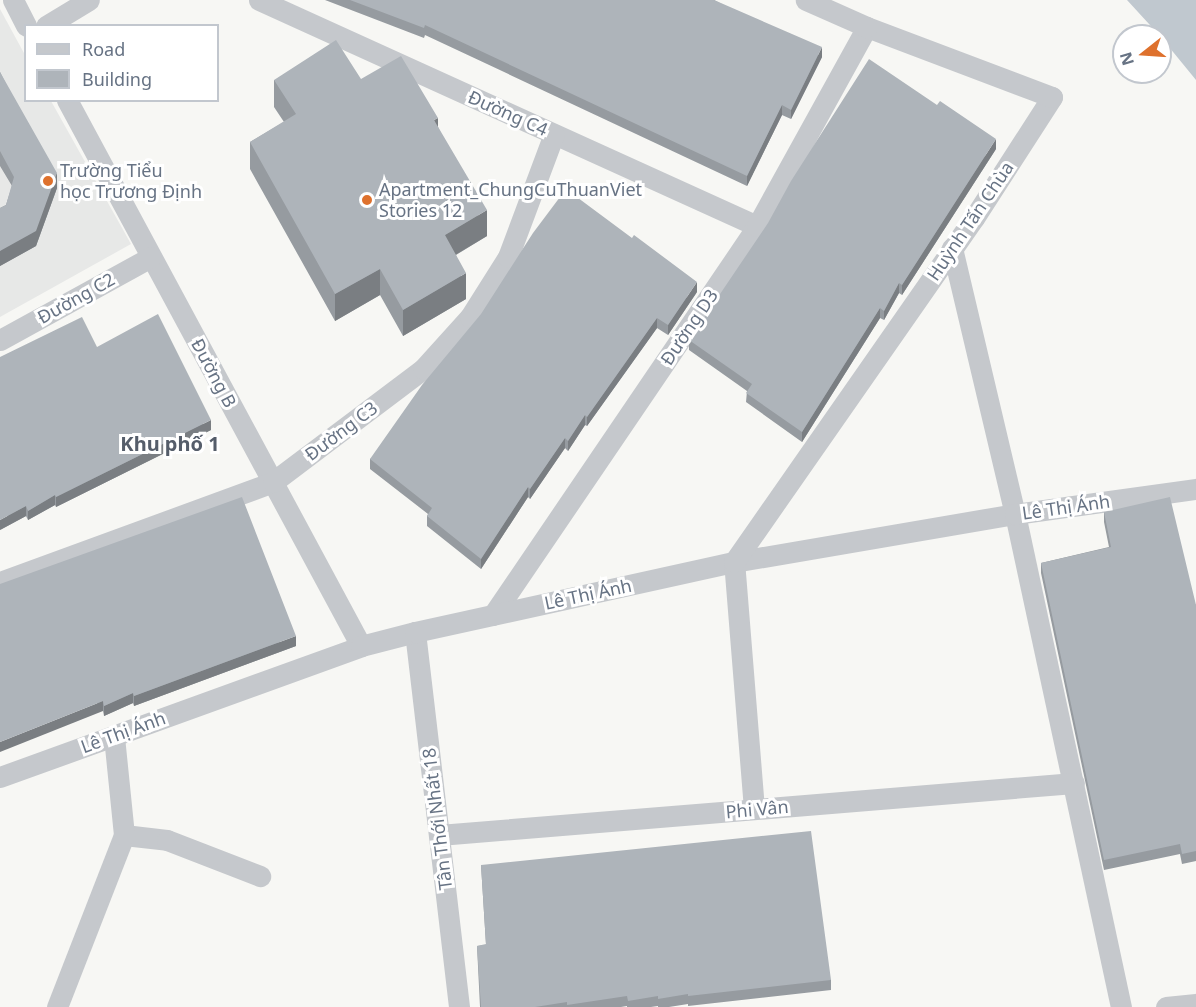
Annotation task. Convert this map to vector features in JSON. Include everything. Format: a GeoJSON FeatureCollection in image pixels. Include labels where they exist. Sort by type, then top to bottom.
{"type":"FeatureCollection","features":[{"type":"Feature","properties":{"kind":"street"},"geometry":{"type":"LineString","coordinates":[[13,0],[25,24]]}},
{"type":"Feature","properties":{"kind":"street"},"geometry":{"type":"LineString","coordinates":[[49,24],[90,0]]}},
{"type":"Feature","properties":{"kind":"street","name":"Đường C4"},"geometry":{"type":"LineString","coordinates":[[259,0],[757,226]]}},
{"type":"Feature","properties":{"kind":"street","name":"Huỳnh Tấn Chùa"},"geometry":{"type":"LineString","coordinates":[[734,562],[952,248],[1052,97],[867,27],[806,0]]}},
{"type":"Feature","properties":{"kind":"street","name":"Đường D3"},"geometry":{"type":"LineString","coordinates":[[493,615],[757,226],[867,27]]}},
{"type":"Feature","properties":{"kind":"street","name":"Đường B"},"geometry":{"type":"LineString","coordinates":[[68,102],[361,646]]}},
{"type":"Feature","properties":{"kind":"street","name":"Đường C3"},"geometry":{"type":"LineString","coordinates":[[0,582],[273,482],[423,369],[471,317],[508,257],[554,134]]}},
{"type":"Feature","properties":{"kind":"street"},"geometry":{"type":"LineString","coordinates":[[952,248],[1015,514],[1121,1007]]}},
{"type":"Feature","properties":{"kind":"street","name":"Đường C2"},"geometry":{"type":"LineString","coordinates":[[0,339],[151,257]]}},
{"type":"Feature","properties":{"kind":"street","name":"Lê Thị Ánh"},"geometry":{"type":"LineString","coordinates":[[0,777],[361,646],[415,632],[734,562],[1015,514],[1196,489]]}},
{"type":"Feature","properties":{"kind":"street"},"geometry":{"type":"LineString","coordinates":[[734,562],[754,809]]}},
{"type":"Feature","properties":{"kind":"street","name":"Tân Thới Nhất 18"},"geometry":{"type":"LineString","coordinates":[[415,632],[459,1007]]}},
{"type":"Feature","properties":{"kind":"street"},"geometry":{"type":"LineString","coordinates":[[57,1007],[124,835],[114,736]]}},
{"type":"Feature","properties":{"kind":"street","name":"Phi Vân"},"geometry":{"type":"LineString","coordinates":[[439,835],[1074,783]]}},
{"type":"Feature","properties":{"kind":"street"},"geometry":{"type":"LineString","coordinates":[[124,835],[167,840],[260,876]]}},
{"type":"Feature","properties":{"kind":"street"},"geometry":{"type":"LineString","coordinates":[[1166,1007],[1196,1004]]}},
{"type":"Feature","properties":{"kind":"shaded area"},"geometry":{"type":"Polygon","coordinates":[[[1127,0],[1196,0],[1196,80],[1172,51],[1172,24],[1149,24],[1127,0]]]}},
{"type":"Feature","properties":{"kind":"shaded area","name":"Trường Tiểu học Trương Định"},"geometry":{"type":"Polygon","coordinates":[[[0,9],[24,53],[24,102],[52,102],[131,244],[0,317],[0,9]]]}},
{"type":"Feature","properties":{"kind":"building"},"geometry":{"type":"Polygon","coordinates":[[[350,0],[714,0],[822,47],[791,110],[782,105],[747,176],[425,25],[424,28],[350,0]]]}},
{"type":"Feature","properties":{"kind":"building","name":"Apartment_ChungCuThuanViet Stories 12"},"geometry":{"type":"Polygon","coordinates":[[[336,40],[361,79],[401,56],[438,118],[434,120],[487,210],[445,235],[466,273],[403,310],[380,269],[335,294],[250,142],[296,114],[274,80],[336,40]]]}},
{"type":"Feature","properties":{"kind":"building"},"geometry":{"type":"Polygon","coordinates":[[[869,59],[937,105],[940,101],[996,139],[902,285],[899,283],[884,311],[880,308],[802,432],[746,393],[752,384],[689,340],[768,223],[791,181],[869,59]]]}},
{"type":"Feature","properties":{"kind":"building"},"geometry":{"type":"Polygon","coordinates":[[[0,72],[57,173],[36,231],[0,251],[0,208],[6,205],[14,177],[0,151],[0,72]]]}},
{"type":"Feature","properties":{"kind":"building"},"geometry":{"type":"Polygon","coordinates":[[[566,189],[632,238],[634,235],[697,282],[668,325],[657,318],[587,417],[585,415],[568,441],[565,438],[530,489],[528,487],[481,559],[427,516],[432,508],[370,459],[422,385],[481,314],[533,233],[566,189]]]}},
{"type":"Feature","properties":{"kind":"building"},"geometry":{"type":"Polygon","coordinates":[[[158,314],[211,420],[56,497],[55,495],[28,511],[26,506],[0,520],[0,357],[82,317],[97,347],[158,314]]]}},
{"type":"Feature","properties":{"kind":"building"},"geometry":{"type":"Polygon","coordinates":[[[242,497],[296,636],[134,696],[133,693],[104,706],[103,701],[0,742],[0,584],[242,497]]]}},
{"type":"Feature","properties":{"kind":"building"},"geometry":{"type":"Polygon","coordinates":[[[1170,497],[1196,605],[1196,851],[1182,854],[1180,844],[1104,860],[1041,563],[1111,547],[1104,512],[1170,497]]]}},
{"type":"Feature","properties":{"kind":"building"},"geometry":{"type":"Polygon","coordinates":[[[811,831],[831,980],[658,999],[658,996],[628,1001],[627,996],[567,1005],[567,1002],[535,1007],[481,1007],[477,946],[486,944],[481,865],[811,831]]]}},
{"type":"Feature","properties":{"kind":"place","name":"Trường Tiểu học Trương Định"},"geometry":{"type":"Point","coordinates":[48,181]}},
{"type":"Feature","properties":{"kind":"place","name":"Apartment_ChungCuThuanViet Stories 12"},"geometry":{"type":"Point","coordinates":[367,200]}},
{"type":"Feature","properties":{"kind":"district","name":"Khu phố 1"},"geometry":{"type":"Point","coordinates":[170,443]}}]}
